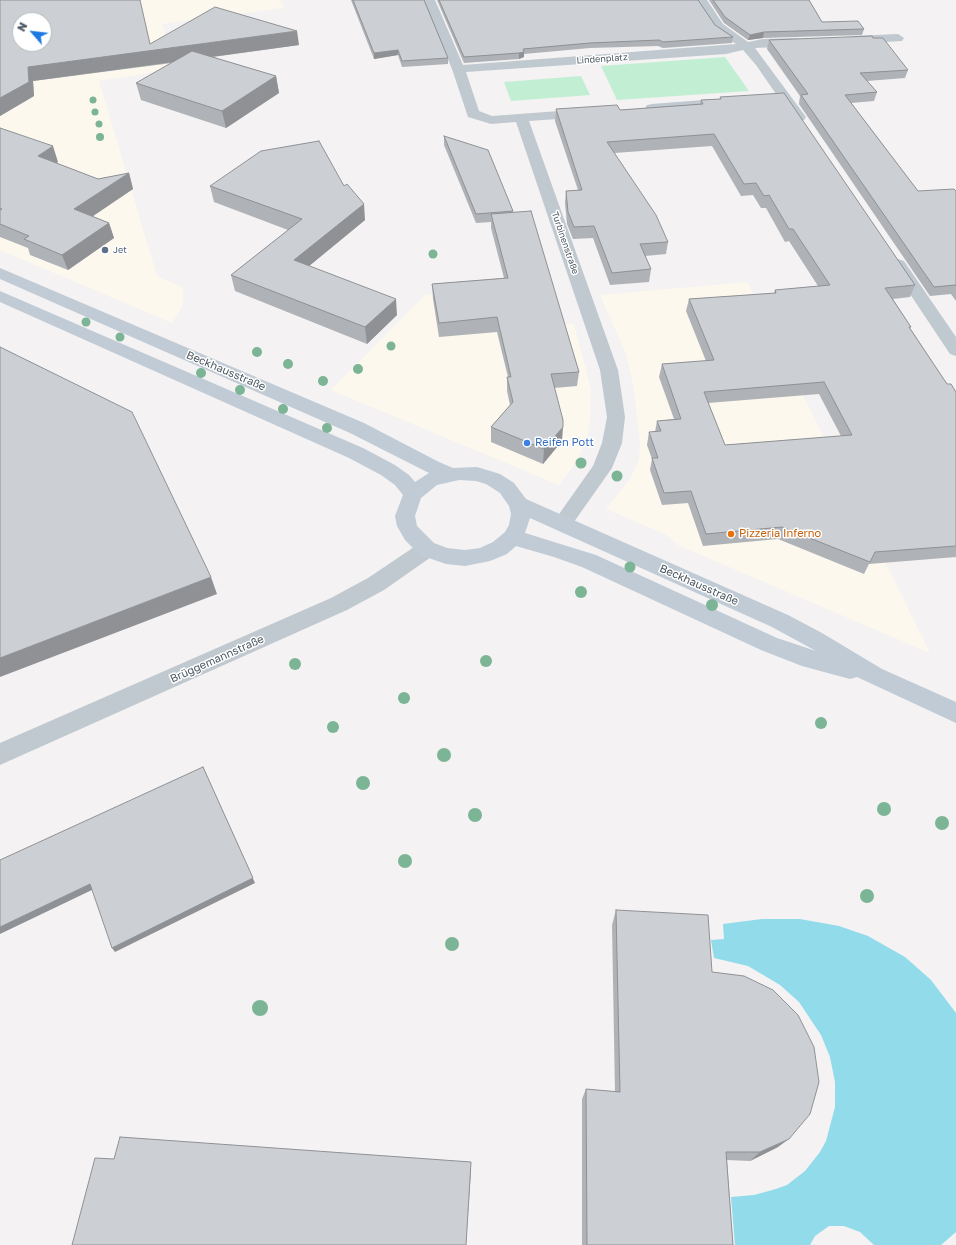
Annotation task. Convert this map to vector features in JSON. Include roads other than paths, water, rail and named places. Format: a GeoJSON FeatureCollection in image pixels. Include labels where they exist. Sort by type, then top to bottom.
{"type":"FeatureCollection","features":[{"type":"Feature","properties":{"kind":"main road","name":"Beckhausstraße"},"geometry":{"type":"LineString","coordinates":[[0,273],[357,428],[432,467],[450,474]]}},
{"type":"Feature","properties":{"kind":"main road","name":"Beckhausstraße"},"geometry":{"type":"LineString","coordinates":[[0,296],[356,453],[388,470],[402,480],[413,494]]}},
{"type":"Feature","properties":{"kind":"main road"},"geometry":{"type":"LineString","coordinates":[[450,474],[477,474],[494,479],[507,488],[518,504],[521,514],[519,525],[512,537],[500,548],[483,555],[465,558],[446,556],[427,549],[412,535],[407,526],[405,516],[413,494],[431,480],[450,474]]}},
{"type":"Feature","properties":{"kind":"main road","name":"Beckhausstraße"},"geometry":{"type":"LineString","coordinates":[[518,504],[780,621],[814,639],[874,676],[956,713]]}},
{"type":"Feature","properties":{"kind":"main road","name":"Beckhausstraße"},"geometry":{"type":"LineString","coordinates":[[512,537],[559,550],[589,561],[769,644],[802,657],[874,676]]}},
{"type":"Feature","properties":{"kind":"street"},"geometry":{"type":"LineString","coordinates":[[429,0],[458,69],[473,114],[490,120],[599,112]]}},
{"type":"Feature","properties":{"kind":"street"},"geometry":{"type":"LineString","coordinates":[[701,0],[719,27],[746,46],[786,98],[808,130]]}},
{"type":"Feature","properties":{"kind":"street"},"geometry":{"type":"LineString","coordinates":[[839,41],[898,38]]}},
{"type":"Feature","properties":{"kind":"street","name":"Lindenplatz"},"geometry":{"type":"LineString","coordinates":[[458,69],[726,50],[763,43],[809,42]]}},
{"type":"Feature","properties":{"kind":"street"},"geometry":{"type":"LineString","coordinates":[[770,99],[786,98]]}},
{"type":"Feature","properties":{"kind":"street"},"geometry":{"type":"LineString","coordinates":[[638,109],[739,101]]}},
{"type":"Feature","properties":{"kind":"street","name":"Turbinenstraße"},"geometry":{"type":"LineString","coordinates":[[521,118],[610,370],[614,393],[616,417],[612,443],[602,468],[562,524]]}},
{"type":"Feature","properties":{"kind":"street"},"geometry":{"type":"LineString","coordinates":[[891,253],[956,350]]}},
{"type":"Feature","properties":{"kind":"street","name":"Brüggemannstraße"},"geometry":{"type":"LineString","coordinates":[[0,754],[338,604],[376,584],[427,549]]}},
{"type":"Feature","properties":{"kind":"water"},"geometry":{"type":"Polygon","coordinates":[[[762,919],[800,919],[839,926],[868,936],[905,957],[931,980],[956,1013],[956,1232],[941,1245],[874,1245],[860,1232],[844,1226],[829,1226],[815,1236],[810,1245],[735,1245],[731,1197],[754,1195],[776,1189],[787,1185],[805,1171],[820,1152],[826,1141],[835,1107],[835,1082],[830,1057],[821,1035],[799,1002],[780,985],[748,966],[714,958],[711,940],[724,939],[723,924],[762,919]]]}},
{"type":"Feature","properties":{"kind":"place","name":"Jet"},"geometry":{"type":"Point","coordinates":[105,250]}},
{"type":"Feature","properties":{"kind":"place","name":"Reifen Pott"},"geometry":{"type":"Point","coordinates":[527,443]}},
{"type":"Feature","properties":{"kind":"place","name":"Pizzeria Inferno"},"geometry":{"type":"Point","coordinates":[731,534]}}]}
